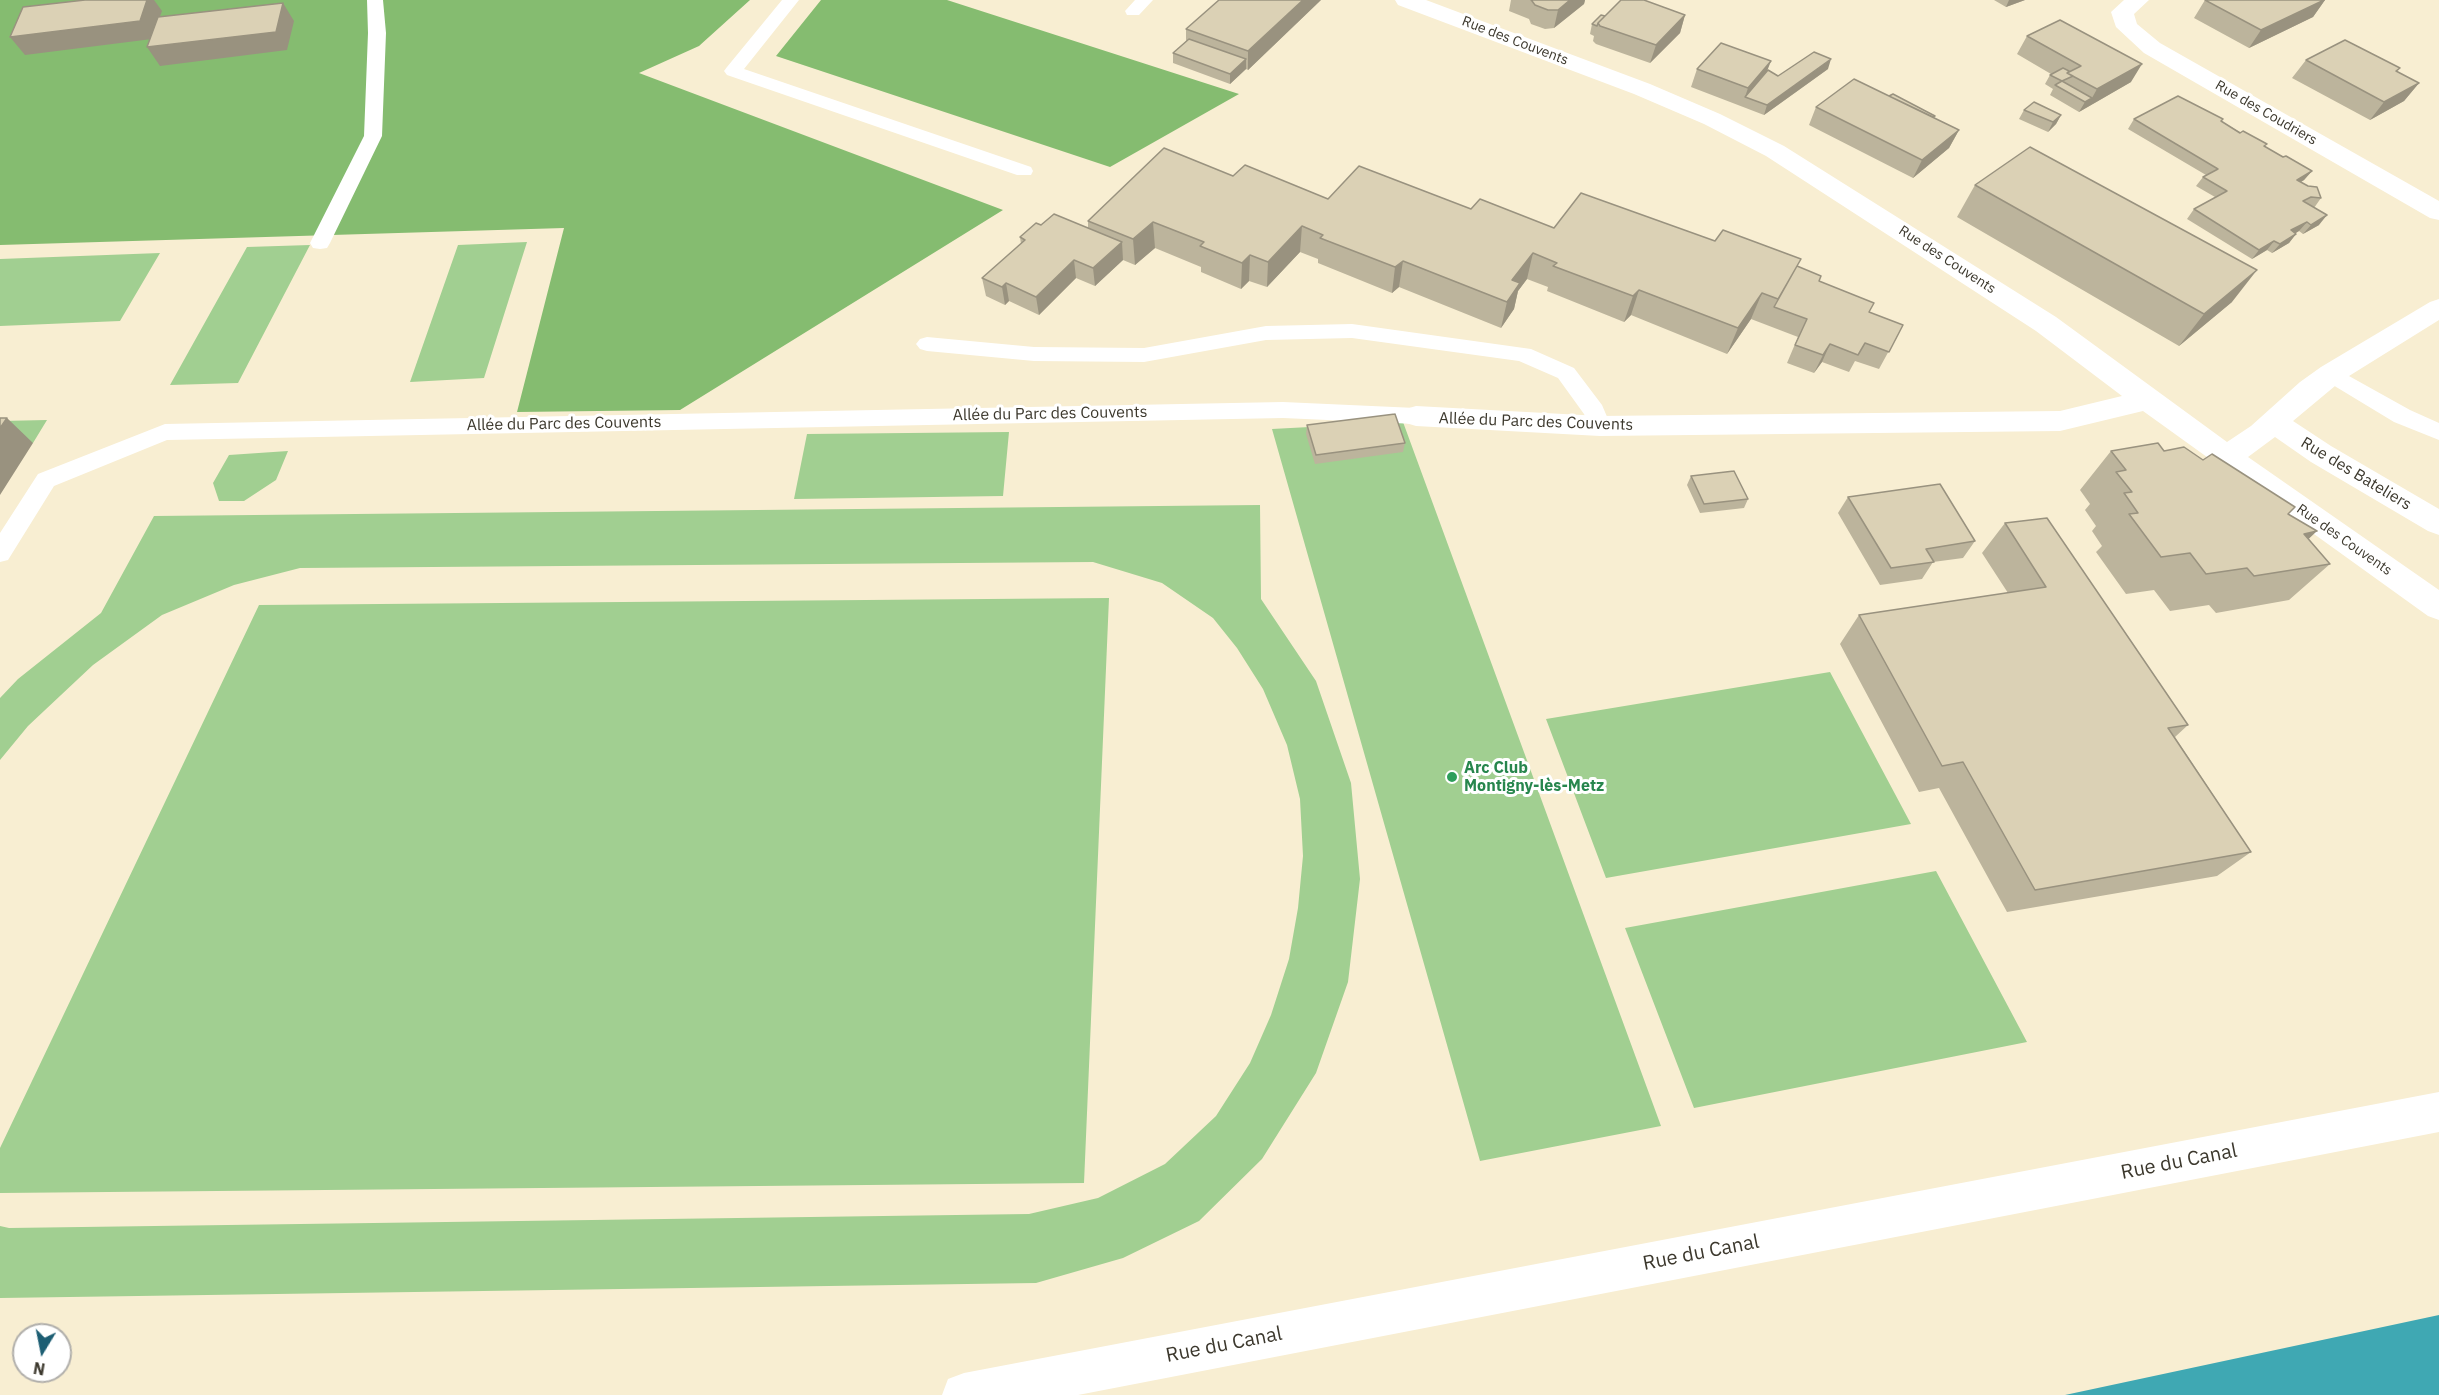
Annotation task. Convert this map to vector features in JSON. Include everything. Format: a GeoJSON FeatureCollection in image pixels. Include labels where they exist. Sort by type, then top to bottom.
{"type":"FeatureCollection","features":[{"type":"Feature","properties":{"kind":"street","name":"Rue des Couvents"},"geometry":{"type":"LineString","coordinates":[[1406,0],[1642,89],[1712,119],[1775,151],[2046,324],[2147,399],[2439,607]]}},
{"type":"Feature","properties":{"kind":"street","name":"Rue des Coudriers"},"geometry":{"type":"LineString","coordinates":[[2138,0],[2122,12],[2127,27],[2152,48],[2439,212]]}},
{"type":"Feature","properties":{"kind":"street"},"geometry":{"type":"LineString","coordinates":[[2228,457],[2331,374],[2439,309]]}},
{"type":"Feature","properties":{"kind":"street","name":"Allée du Parc des Couvents"},"geometry":{"type":"LineString","coordinates":[[1416,416],[1600,426],[2060,421],[2147,399]]}},
{"type":"Feature","properties":{"kind":"street","name":"Rue des Bateliers"},"geometry":{"type":"LineString","coordinates":[[2274,422],[2321,454],[2439,523]]}},
{"type":"Feature","properties":{"kind":"street","name":"Rue du Canal"},"geometry":{"type":"LineString","coordinates":[[964,1395],[2439,1112]]}},
{"type":"Feature","properties":{"kind":"lane"},"geometry":{"type":"LineString","coordinates":[[320,243],[373,136],[377,33],[375,0]]}},
{"type":"Feature","properties":{"kind":"lane"},"geometry":{"type":"LineString","coordinates":[[791,0],[733,71],[1024,171]]}},
{"type":"Feature","properties":{"kind":"lane"},"geometry":{"type":"LineString","coordinates":[[927,344],[1034,354],[1144,355],[1266,333],[1352,331],[1523,354],[1566,373],[1594,411],[1600,426]]}},
{"type":"Feature","properties":{"kind":"lane"},"geometry":{"type":"LineString","coordinates":[[2331,374],[2402,416],[2439,432]]}},
{"type":"Feature","properties":{"kind":"lane","name":"Allée du Parc des Couvents"},"geometry":{"type":"LineString","coordinates":[[0,553],[46,480],[165,432],[1283,410],[1416,416]]}},
{"type":"Feature","properties":{"kind":"green space"},"geometry":{"type":"Polygon","coordinates":[[[0,0],[750,0],[699,46],[639,73],[1003,210],[680,410],[517,412],[564,228],[0,245],[0,0]]]}},
{"type":"Feature","properties":{"kind":"green space"},"geometry":{"type":"Polygon","coordinates":[[[821,0],[947,0],[1239,94],[1110,167],[776,56],[821,0]]]}},
{"type":"Feature","properties":{"kind":"green space"},"geometry":{"type":"Polygon","coordinates":[[[527,242],[484,378],[410,382],[458,245],[527,242]]]}},
{"type":"Feature","properties":{"kind":"green space"},"geometry":{"type":"Polygon","coordinates":[[[310,245],[238,383],[170,385],[247,247],[310,245]]]}},
{"type":"Feature","properties":{"kind":"green space"},"geometry":{"type":"Polygon","coordinates":[[[160,253],[120,321],[0,326],[0,259],[160,253]]]}},
{"type":"Feature","properties":{"kind":"green space"},"geometry":{"type":"Polygon","coordinates":[[[47,420],[33,443],[0,443],[0,421],[47,420]]]}},
{"type":"Feature","properties":{"kind":"green space","name":"Arc Club Montigny-lès-Metz"},"geometry":{"type":"Polygon","coordinates":[[[1403,422],[1661,1126],[1480,1161],[1272,429],[1403,422]]]}},
{"type":"Feature","properties":{"kind":"green space"},"geometry":{"type":"Polygon","coordinates":[[[1009,432],[1003,496],[794,499],[807,434],[1009,432]]]}},
{"type":"Feature","properties":{"kind":"green space"},"geometry":{"type":"Polygon","coordinates":[[[288,451],[276,480],[244,501],[219,501],[213,483],[229,455],[288,451]]]}},
{"type":"Feature","properties":{"kind":"green space"},"geometry":{"type":"Polygon","coordinates":[[[1260,505],[1261,599],[1316,681],[1351,783],[1360,879],[1348,982],[1316,1073],[1262,1159],[1199,1221],[1123,1258],[1036,1283],[0,1298],[0,1226],[9,1228],[1029,1214],[1098,1198],[1165,1164],[1216,1116],[1250,1063],[1271,1015],[1289,959],[1298,908],[1303,856],[1300,799],[1287,745],[1263,689],[1237,648],[1213,618],[1162,583],[1093,562],[300,568],[234,585],[162,615],[93,665],[28,726],[0,760],[0,698],[18,679],[101,613],[154,516],[1260,505]]]}},
{"type":"Feature","properties":{"kind":"green space"},"geometry":{"type":"Polygon","coordinates":[[[1109,598],[1084,1183],[0,1193],[0,1148],[259,605],[1109,598]]]}},
{"type":"Feature","properties":{"kind":"green space"},"geometry":{"type":"Polygon","coordinates":[[[1830,672],[1911,824],[1606,878],[1546,719],[1830,672]]]}},
{"type":"Feature","properties":{"kind":"green space"},"geometry":{"type":"Polygon","coordinates":[[[1936,871],[2027,1042],[1694,1108],[1625,928],[1936,871]]]}},
{"type":"Feature","properties":{"kind":"water"},"geometry":{"type":"Polygon","coordinates":[[[2439,1315],[2439,1395],[2065,1395],[2439,1315]]]}},
{"type":"Feature","properties":{"kind":"building"},"geometry":{"type":"Polygon","coordinates":[[[85,0],[147,0],[140,21],[10,37],[23,7],[85,0]]]}},
{"type":"Feature","properties":{"kind":"building"},"geometry":{"type":"Polygon","coordinates":[[[1219,0],[1303,0],[1248,51],[1186,29],[1219,0]]]}},
{"type":"Feature","properties":{"kind":"building"},"geometry":{"type":"Polygon","coordinates":[[[1531,0],[1570,0],[1558,10],[1548,10],[1535,5],[1531,0]]]}},
{"type":"Feature","properties":{"kind":"building"},"geometry":{"type":"Polygon","coordinates":[[[1621,0],[1644,0],[1685,15],[1656,45],[1600,26],[1598,23],[1621,0]]]}},
{"type":"Feature","properties":{"kind":"building"},"geometry":{"type":"Polygon","coordinates":[[[2205,0],[2324,0],[2261,30],[2205,0]]]}},
{"type":"Feature","properties":{"kind":"building"},"geometry":{"type":"Polygon","coordinates":[[[283,3],[276,32],[147,47],[158,17],[283,3]]]}},
{"type":"Feature","properties":{"kind":"building"},"geometry":{"type":"Polygon","coordinates":[[[1601,15],[1605,16],[1597,26],[1592,24],[1601,15]]]}},
{"type":"Feature","properties":{"kind":"building"},"geometry":{"type":"Polygon","coordinates":[[[2060,20],[2142,64],[2097,89],[2067,73],[2081,66],[2027,36],[2060,20]]]}},
{"type":"Feature","properties":{"kind":"building"},"geometry":{"type":"Polygon","coordinates":[[[1189,39],[1246,59],[1230,74],[1173,53],[1189,39]]]}},
{"type":"Feature","properties":{"kind":"building"},"geometry":{"type":"Polygon","coordinates":[[[2345,40],[2400,68],[2396,71],[2419,83],[2384,102],[2306,60],[2345,40]]]}},
{"type":"Feature","properties":{"kind":"building"},"geometry":{"type":"Polygon","coordinates":[[[1721,43],[1771,61],[1748,88],[1697,69],[1721,43]]]}},
{"type":"Feature","properties":{"kind":"building"},"geometry":{"type":"Polygon","coordinates":[[[1814,52],[1831,59],[1767,105],[1745,97],[1768,70],[1778,76],[1814,52]]]}},
{"type":"Feature","properties":{"kind":"building"},"geometry":{"type":"Polygon","coordinates":[[[2063,68],[2069,71],[2067,73],[2073,76],[2062,81],[2050,75],[2063,68]]]}},
{"type":"Feature","properties":{"kind":"building"},"geometry":{"type":"Polygon","coordinates":[[[1854,79],[1959,130],[1922,160],[1816,107],[1854,79]]]}},
{"type":"Feature","properties":{"kind":"building"},"geometry":{"type":"Polygon","coordinates":[[[2062,81],[2092,98],[2085,102],[2055,85],[2062,81]]]}},
{"type":"Feature","properties":{"kind":"building"},"geometry":{"type":"Polygon","coordinates":[[[1893,94],[1935,116],[1889,96],[1893,94]]]}},
{"type":"Feature","properties":{"kind":"building"},"geometry":{"type":"Polygon","coordinates":[[[2178,96],[2223,119],[2221,121],[2240,133],[2243,131],[2267,144],[2264,146],[2312,171],[2297,180],[2308,186],[2317,187],[2321,198],[2311,197],[2303,201],[2327,215],[2311,225],[2307,222],[2291,230],[2296,234],[2280,244],[2274,241],[2259,250],[2194,209],[2227,191],[2203,177],[2218,169],[2134,119],[2178,96]]]}},
{"type":"Feature","properties":{"kind":"building"},"geometry":{"type":"Polygon","coordinates":[[[2034,102],[2061,115],[2053,122],[2024,110],[2034,102]]]}},
{"type":"Feature","properties":{"kind":"building"},"geometry":{"type":"Polygon","coordinates":[[[2030,147],[2257,270],[2204,314],[1975,185],[2030,147]]]}},
{"type":"Feature","properties":{"kind":"building"},"geometry":{"type":"Polygon","coordinates":[[[1164,148],[1233,176],[1245,165],[1328,199],[1359,166],[1471,209],[1480,199],[1554,228],[1581,193],[1715,241],[1723,230],[1801,259],[1778,299],[1762,293],[1738,328],[1639,290],[1633,296],[1553,266],[1557,263],[1533,253],[1512,280],[1520,283],[1507,302],[1403,261],[1395,267],[1320,238],[1323,235],[1302,226],[1268,262],[1250,255],[1242,263],[1200,246],[1204,242],[1153,222],[1133,239],[1088,221],[1164,148]]]}},
{"type":"Feature","properties":{"kind":"building"},"geometry":{"type":"Polygon","coordinates":[[[1054,214],[1122,242],[1093,268],[1074,260],[1036,297],[1006,283],[1002,287],[982,278],[1025,240],[1020,237],[1036,223],[1041,225],[1054,214]]]}},
{"type":"Feature","properties":{"kind":"building"},"geometry":{"type":"Polygon","coordinates":[[[1797,266],[1821,276],[1819,281],[1874,303],[1869,312],[1903,325],[1889,352],[1865,343],[1858,355],[1830,344],[1823,355],[1795,345],[1807,319],[1774,307],[1797,266]]]}},
{"type":"Feature","properties":{"kind":"building"},"geometry":{"type":"Polygon","coordinates":[[[1395,414],[1405,443],[1316,455],[1307,425],[1395,414]]]}},
{"type":"Feature","properties":{"kind":"building"},"geometry":{"type":"Polygon","coordinates":[[[0,418],[7,418],[0,428],[0,418]]]}},
{"type":"Feature","properties":{"kind":"building"},"geometry":{"type":"Polygon","coordinates":[[[2158,443],[2164,451],[2184,447],[2203,460],[2212,454],[2295,507],[2288,514],[2317,531],[2304,534],[2330,564],[2254,576],[2247,568],[2206,574],[2190,553],[2161,557],[2129,514],[2138,513],[2124,493],[2132,492],[2116,472],[2126,470],[2111,451],[2158,443]]]}},
{"type":"Feature","properties":{"kind":"building"},"geometry":{"type":"Polygon","coordinates":[[[1734,471],[1748,499],[1704,504],[1691,476],[1734,471]]]}},
{"type":"Feature","properties":{"kind":"building"},"geometry":{"type":"Polygon","coordinates":[[[1940,484],[1975,541],[1926,549],[1934,562],[1891,568],[1848,497],[1940,484]]]}},
{"type":"Feature","properties":{"kind":"building"},"geometry":{"type":"Polygon","coordinates":[[[2047,518],[2188,725],[2168,728],[2251,852],[2035,890],[1963,762],[1942,766],[1859,615],[2046,587],[2005,523],[2047,518]]]}},
{"type":"Feature","properties":{"kind":"place","name":"Arc Club Montigny-lès-Metz"},"geometry":{"type":"Point","coordinates":[1452,777]}}]}
